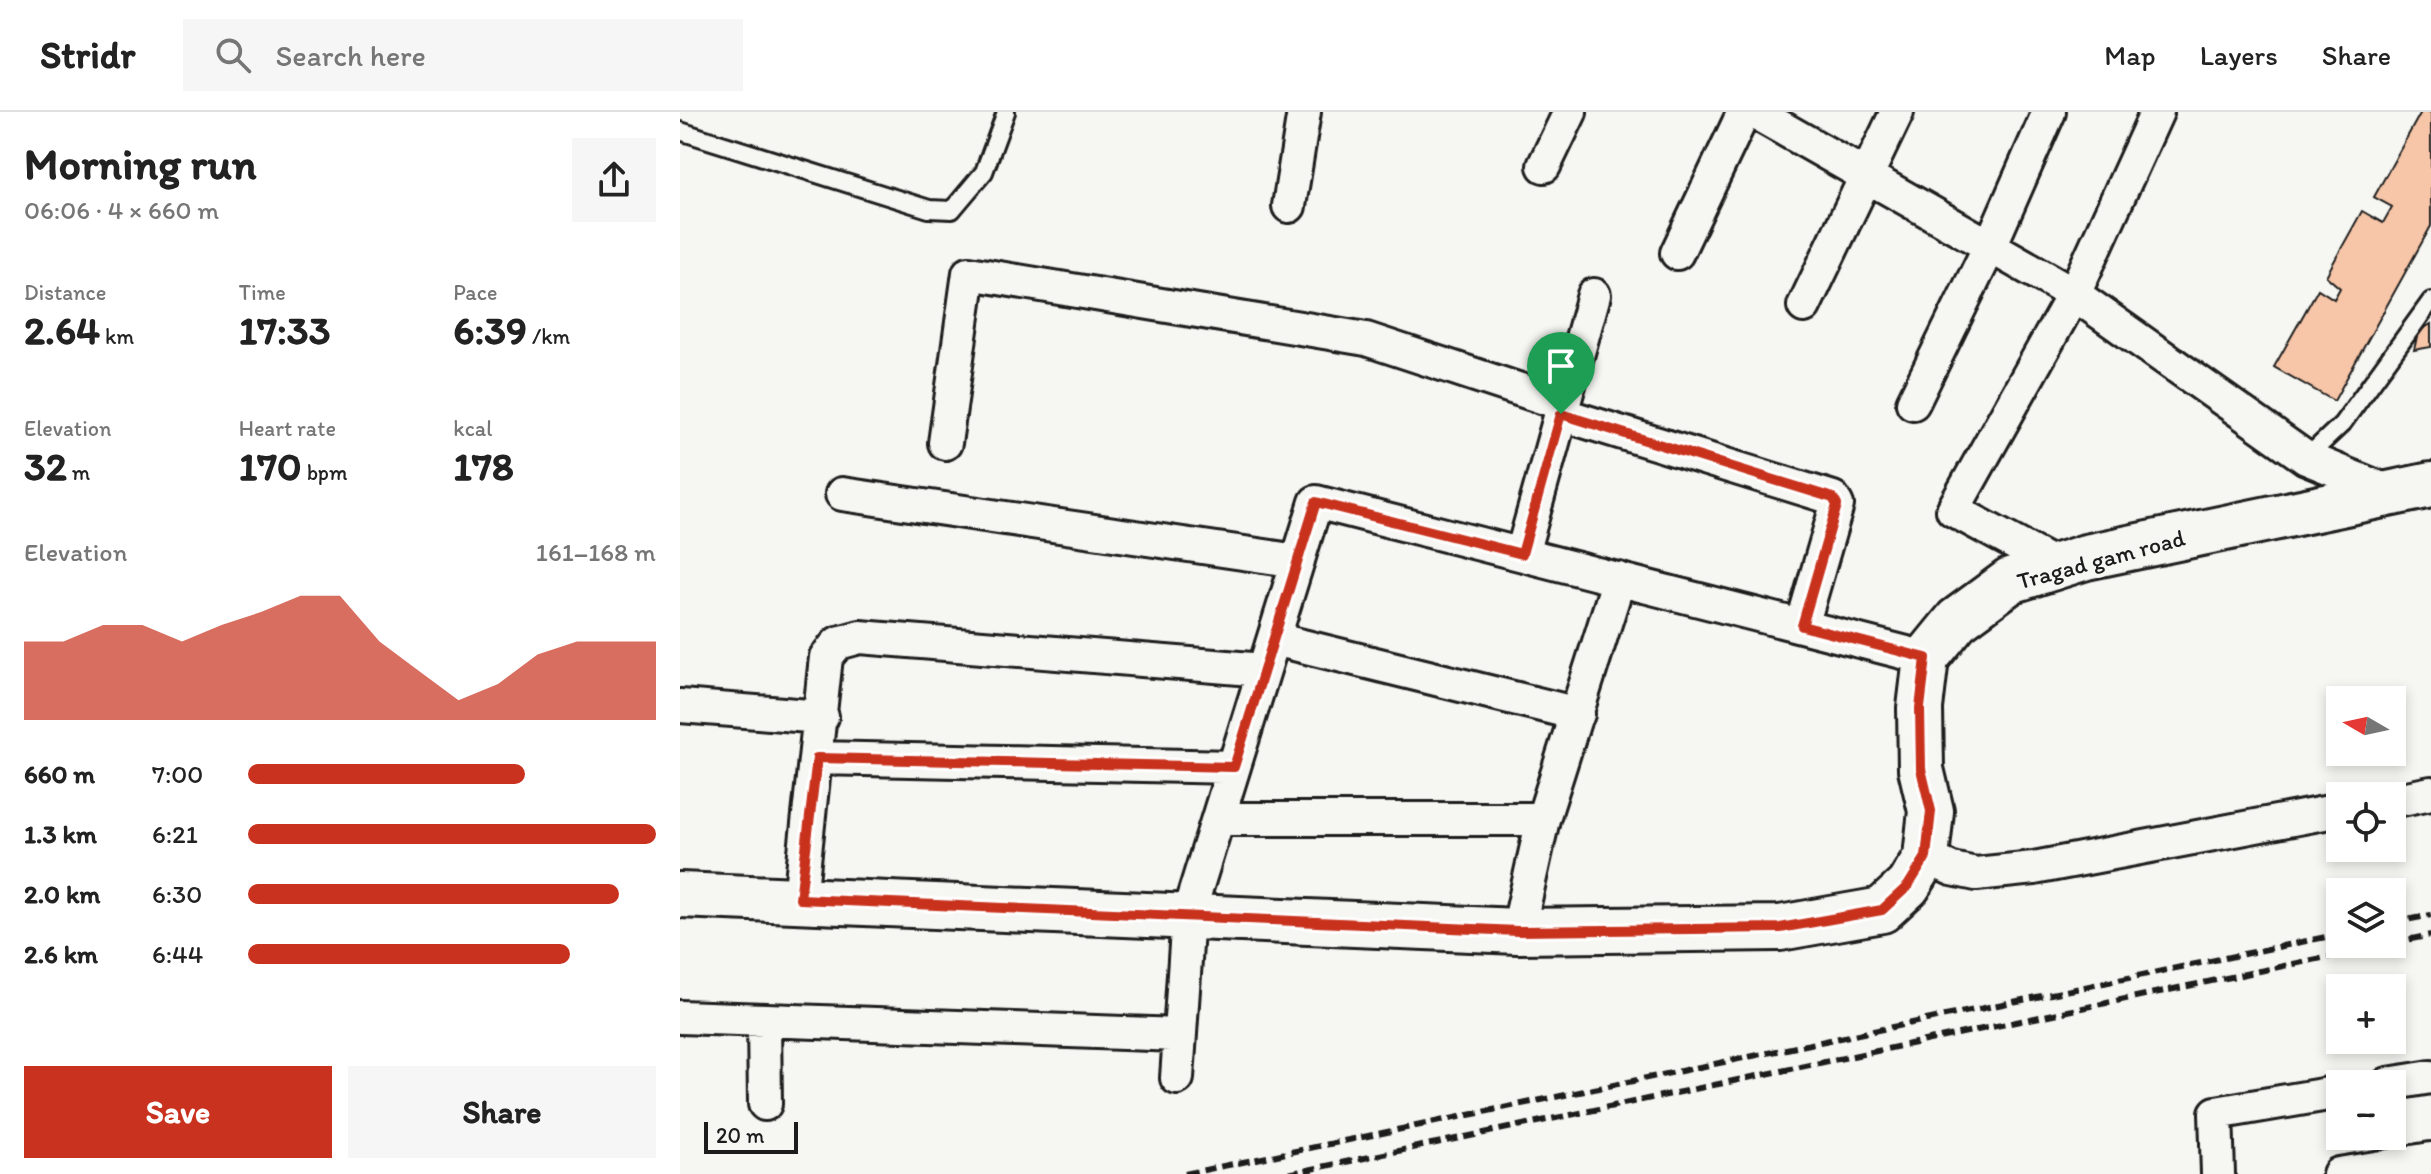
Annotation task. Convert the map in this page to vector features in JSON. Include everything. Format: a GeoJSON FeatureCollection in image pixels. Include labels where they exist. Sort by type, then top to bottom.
{"type":"FeatureCollection","features":[{"type":"Feature","properties":{"kind":"street"},"geometry":{"type":"LineString","coordinates":[[1289,206],[1304,112]]}},
{"type":"Feature","properties":{"kind":"street"},"geometry":{"type":"LineString","coordinates":[[1544,166],[1570,112]]}},
{"type":"Feature","properties":{"kind":"street"},"geometry":{"type":"LineString","coordinates":[[1677,253],[1744,112]]}},
{"type":"Feature","properties":{"kind":"street"},"geometry":{"type":"LineString","coordinates":[[1754,112],[1991,244],[2074,294],[2306,458],[2412,489]]}},
{"type":"Feature","properties":{"kind":"street"},"geometry":{"type":"LineString","coordinates":[[1804,306],[1897,112]]}},
{"type":"Feature","properties":{"kind":"street"},"geometry":{"type":"LineString","coordinates":[[1913,403],[1991,244],[2049,112]]}},
{"type":"Feature","properties":{"kind":"street"},"geometry":{"type":"LineString","coordinates":[[2057,566],[1953,510],[2074,294],[2157,112]]}},
{"type":"Feature","properties":{"kind":"street"},"geometry":{"type":"LineString","coordinates":[[945,443],[969,273],[1366,339],[1562,409],[1833,498],[1837,505],[1802,626]]}},
{"type":"Feature","properties":{"kind":"street"},"geometry":{"type":"LineString","coordinates":[[1522,554],[1594,295]]}},
{"type":"Feature","properties":{"kind":"street","name":"Tragad gam road"},"geometry":{"type":"LineString","coordinates":[[1926,658],[1957,620],[2010,581],[2086,557],[2412,489]]}},
{"type":"Feature","properties":{"kind":"street"},"geometry":{"type":"LineString","coordinates":[[842,494],[1298,561]]}},
{"type":"Feature","properties":{"kind":"street"},"geometry":{"type":"LineString","coordinates":[[680,895],[1188,915],[1518,931],[1780,928],[1882,910],[1908,886],[1926,857],[1931,811],[1921,769],[1920,708],[1926,658],[1316,502],[1188,915],[1177,1078]]}},
{"type":"Feature","properties":{"kind":"street"},"geometry":{"type":"LineString","coordinates":[[1518,931],[1543,819],[1619,579]]}},
{"type":"Feature","properties":{"kind":"street"},"geometry":{"type":"LineString","coordinates":[[800,899],[822,717],[826,657],[838,643],[860,637],[1264,670]]}},
{"type":"Feature","properties":{"kind":"street"},"geometry":{"type":"LineString","coordinates":[[1274,639],[1578,714]]}},
{"type":"Feature","properties":{"kind":"street"},"geometry":{"type":"LineString","coordinates":[[680,706],[822,717]]}},
{"type":"Feature","properties":{"kind":"street"},"geometry":{"type":"LineString","coordinates":[[817,758],[1234,767]]}},
{"type":"Feature","properties":{"kind":"street"},"geometry":{"type":"LineString","coordinates":[[2406,798],[2431,793]]}},
{"type":"Feature","properties":{"kind":"street"},"geometry":{"type":"LineString","coordinates":[[1926,857],[1952,869],[1976,874],[2034,868],[2326,813]]}},
{"type":"Feature","properties":{"kind":"street"},"geometry":{"type":"LineString","coordinates":[[1218,819],[1543,819]]}},
{"type":"Feature","properties":{"kind":"street"},"geometry":{"type":"LineString","coordinates":[[680,1017],[1179,1035]]}},
{"type":"Feature","properties":{"kind":"street"},"geometry":{"type":"LineString","coordinates":[[764,1020],[765,1104]]}},
{"type":"Feature","properties":{"kind":"street"},"geometry":{"type":"LineString","coordinates":[[2406,1081],[2431,1077]]}},
{"type":"Feature","properties":{"kind":"street"},"geometry":{"type":"LineString","coordinates":[[2218,1174],[2216,1113],[2326,1094]]}},
{"type":"Feature","properties":{"kind":"street"},"geometry":{"type":"LineString","coordinates":[[2339,1174],[2431,1159]]}},
{"type":"Feature","properties":{"kind":"lane"},"geometry":{"type":"LineString","coordinates":[[680,131],[929,209],[952,210],[984,172],[1006,112]]}},
{"type":"Feature","properties":{"kind":"lane"},"geometry":{"type":"LineString","coordinates":[[2306,458],[2342,424],[2431,301]]}},
{"type":"Feature","properties":{"kind":"building"},"geometry":{"type":"Polygon","coordinates":[[[2421,112],[2431,112],[2431,226],[2334,401],[2274,367],[2318,289],[2334,299],[2340,288],[2326,276],[2362,211],[2383,223],[2392,207],[2374,197],[2421,112]]]}},
{"type":"Feature","properties":{"kind":"building"},"geometry":{"type":"Polygon","coordinates":[[[2431,324],[2431,347],[2414,350],[2418,332],[2431,324]]]}},
{"type":"Feature","properties":{"kind":"railway"},"geometry":{"type":"LineString","coordinates":[[2406,920],[2431,915]]}},
{"type":"Feature","properties":{"kind":"railway"},"geometry":{"type":"LineString","coordinates":[[2406,940],[2431,935]]}},
{"type":"Feature","properties":{"kind":"railway"},"geometry":{"type":"LineString","coordinates":[[1185,1174],[2326,937]]}},
{"type":"Feature","properties":{"kind":"railway"},"geometry":{"type":"LineString","coordinates":[[1288,1174],[2326,957]]}},
{"type":"Feature","properties":{"kind":"route"},"geometry":{"type":"LineString","coordinates":[[1561,414],[1833,498],[1837,505],[1802,626],[1926,658],[1920,708],[1921,769],[1931,811],[1926,857],[1908,886],[1882,910],[1780,928],[1518,931],[800,899],[817,758],[1234,767],[1316,502],[1522,554],[1561,414]]}}]}
